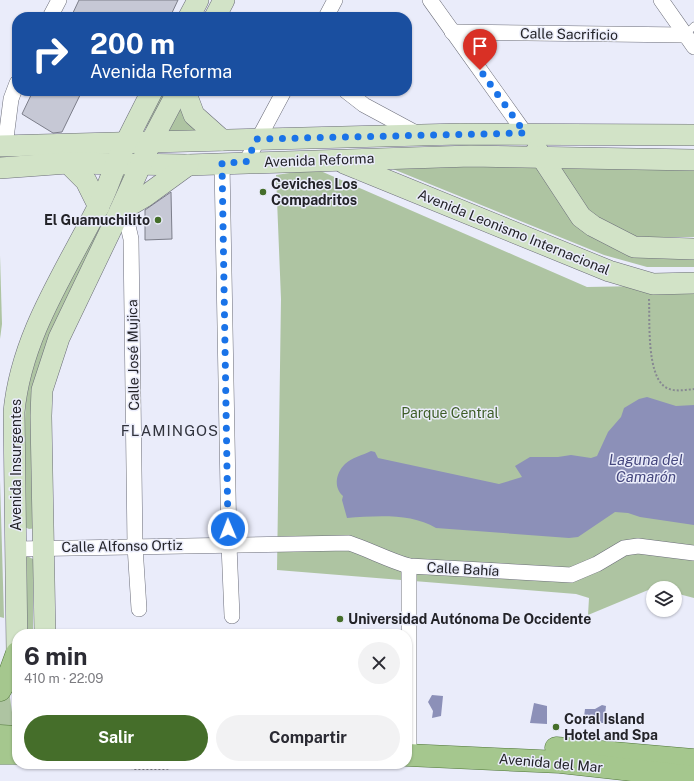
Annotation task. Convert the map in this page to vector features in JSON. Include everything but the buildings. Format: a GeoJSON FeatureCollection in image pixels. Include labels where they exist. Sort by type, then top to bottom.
{"type":"FeatureCollection","features":[{"type":"Feature","properties":{"kind":"main road"},"geometry":{"type":"LineString","coordinates":[[0,690],[12,667]]}},
{"type":"Feature","properties":{"kind":"main road"},"geometry":{"type":"LineString","coordinates":[[0,736],[12,737]]}},
{"type":"Feature","properties":{"kind":"main road","name":"Avenida del Mar"},"geometry":{"type":"LineString","coordinates":[[412,752],[517,745],[694,760]]}},
{"type":"Feature","properties":{"kind":"main road"},"geometry":{"type":"LineString","coordinates":[[0,753],[12,752]]}},
{"type":"Feature","properties":{"kind":"main road","name":"Avenida del Mar"},"geometry":{"type":"LineString","coordinates":[[412,752],[560,762],[694,777]]}},
{"type":"Feature","properties":{"kind":"street"},"geometry":{"type":"LineString","coordinates":[[53,12],[59,0]]}},
{"type":"Feature","properties":{"kind":"street"},"geometry":{"type":"LineString","coordinates":[[192,12],[198,0]]}},
{"type":"Feature","properties":{"kind":"street"},"geometry":{"type":"LineString","coordinates":[[218,12],[224,0]]}},
{"type":"Feature","properties":{"kind":"street"},"geometry":{"type":"LineString","coordinates":[[329,12],[335,0]]}},
{"type":"Feature","properties":{"kind":"street"},"geometry":{"type":"LineString","coordinates":[[430,0],[525,133],[581,217],[593,226],[634,247],[694,249]]}},
{"type":"Feature","properties":{"kind":"street"},"geometry":{"type":"LineString","coordinates":[[661,0],[691,36]]}},
{"type":"Feature","properties":{"kind":"street","name":"Calle Sacrificio"},"geometry":{"type":"LineString","coordinates":[[452,32],[691,36]]}},
{"type":"Feature","properties":{"kind":"street"},"geometry":{"type":"LineString","coordinates":[[3,146],[12,96]]}},
{"type":"Feature","properties":{"kind":"street","name":"Avenida Insurgentes"},"geometry":{"type":"LineString","coordinates":[[17,629],[14,412],[16,393],[22,367],[28,345],[39,321],[99,207],[116,164],[149,96]]}},
{"type":"Feature","properties":{"kind":"street","name":"Avenida Insurgentes"},"geometry":{"type":"LineString","coordinates":[[45,629],[42,390],[59,338],[119,213],[151,142],[175,96]]}},
{"type":"Feature","properties":{"kind":"street"},"geometry":{"type":"LineString","coordinates":[[187,96],[194,115],[222,140]]}},
{"type":"Feature","properties":{"kind":"street"},"geometry":{"type":"LineString","coordinates":[[246,162],[281,96]]}},
{"type":"Feature","properties":{"kind":"street"},"geometry":{"type":"LineString","coordinates":[[353,96],[370,108],[418,135]]}},
{"type":"Feature","properties":{"kind":"street","name":"Avenida Reforma"},"geometry":{"type":"LineString","coordinates":[[3,146],[525,133],[694,135]]}},
{"type":"Feature","properties":{"kind":"street","name":"Avenida Reforma"},"geometry":{"type":"LineString","coordinates":[[0,168],[68,163],[141,166],[471,156],[694,160]]}},
{"type":"Feature","properties":{"kind":"street","name":"Avenida Leonismo Internacional"},"geometry":{"type":"LineString","coordinates":[[338,160],[590,264],[653,284],[694,283]]}},
{"type":"Feature","properties":{"kind":"street"},"geometry":{"type":"LineString","coordinates":[[68,163],[81,174],[86,181],[99,207]]}},
{"type":"Feature","properties":{"kind":"street"},"geometry":{"type":"LineString","coordinates":[[222,163],[229,545],[232,616]]}},
{"type":"Feature","properties":{"kind":"street"},"geometry":{"type":"LineString","coordinates":[[119,213],[188,165]]}},
{"type":"Feature","properties":{"kind":"street","name":"Calle José Mujica"},"geometry":{"type":"LineString","coordinates":[[119,213],[128,226],[131,239],[135,546],[139,609]]}},
{"type":"Feature","properties":{"kind":"street","name":"Calle Bahía"},"geometry":{"type":"LineString","coordinates":[[229,545],[349,543],[366,548],[392,561],[409,566],[571,575],[591,567],[624,548],[638,546],[694,552]]}},
{"type":"Feature","properties":{"kind":"street","name":"Calle Alfonso Ortiz"},"geometry":{"type":"LineString","coordinates":[[16,549],[43,547],[229,545]]}},
{"type":"Feature","properties":{"kind":"street"},"geometry":{"type":"LineString","coordinates":[[408,629],[409,566]]}},
{"type":"Feature","properties":{"kind":"path"},"geometry":{"type":"LineString","coordinates":[[653,284],[649,298],[650,343],[655,376],[665,387],[674,391],[694,389]]}},
{"type":"Feature","properties":{"kind":"path"},"geometry":{"type":"LineString","coordinates":[[143,769],[166,769]]}},
{"type":"Feature","properties":{"kind":"green space"},"geometry":{"type":"Polygon","coordinates":[[[161,96],[169,96],[150,134],[146,127],[161,96]]]}},
{"type":"Feature","properties":{"kind":"green space"},"geometry":{"type":"Polygon","coordinates":[[[185,108],[200,135],[167,137],[178,109],[185,108]]]}},
{"type":"Feature","properties":{"kind":"green space"},"geometry":{"type":"Polygon","coordinates":[[[122,163],[133,164],[55,325],[37,528],[29,529],[22,526],[26,386],[44,327],[122,163]]]}},
{"type":"Feature","properties":{"kind":"green space"},"geometry":{"type":"Polygon","coordinates":[[[383,165],[541,166],[584,227],[694,252],[694,267],[647,267],[604,255],[383,165]]]}},
{"type":"Feature","properties":{"kind":"green space"},"geometry":{"type":"Polygon","coordinates":[[[553,168],[694,168],[694,237],[633,237],[597,220],[553,168]]]}},
{"type":"Feature","properties":{"kind":"green space","name":"Parque Central"},"geometry":{"type":"Polygon","coordinates":[[[316,169],[587,287],[694,285],[694,598],[682,595],[682,581],[646,581],[646,591],[588,615],[589,598],[576,594],[277,570],[281,299],[276,175],[316,169]]]}},
{"type":"Feature","properties":{"kind":"green space"},"geometry":{"type":"Polygon","coordinates":[[[0,255],[2,324],[0,339],[0,255]]]}},
{"type":"Feature","properties":{"kind":"green space"},"geometry":{"type":"Polygon","coordinates":[[[0,480],[4,618],[0,617],[0,480]]]}},
{"type":"Feature","properties":{"kind":"green space"},"geometry":{"type":"Polygon","coordinates":[[[27,556],[33,559],[33,629],[23,629],[21,560],[27,556]]]}},
{"type":"Feature","properties":{"kind":"green space"},"geometry":{"type":"Polygon","coordinates":[[[9,690],[12,727],[0,727],[0,693],[9,690]]]}},
{"type":"Feature","properties":{"kind":"water","name":"Laguna del Camarón"},"geometry":{"type":"Polygon","coordinates":[[[647,397],[676,406],[694,405],[694,525],[615,512],[578,537],[569,538],[436,528],[416,520],[393,517],[347,518],[342,500],[343,496],[337,484],[339,472],[345,464],[354,458],[371,451],[375,452],[378,458],[499,484],[522,477],[515,466],[530,457],[558,457],[571,455],[591,458],[597,456],[608,432],[621,417],[624,408],[639,399],[647,397]]]}},
{"type":"Feature","properties":{"kind":"water"},"geometry":{"type":"Polygon","coordinates":[[[432,695],[443,696],[441,716],[432,718],[433,711],[428,702],[432,695]]]}},
{"type":"Feature","properties":{"kind":"water"},"geometry":{"type":"Polygon","coordinates":[[[534,703],[547,706],[547,724],[530,723],[534,703]]]}},
{"type":"Feature","properties":{"kind":"water"},"geometry":{"type":"Polygon","coordinates":[[[602,705],[606,706],[604,723],[596,723],[594,718],[584,717],[585,709],[595,709],[602,705]]]}},
{"type":"Feature","properties":{"kind":"place","name":"Ceviches Los Compadritos"},"geometry":{"type":"Point","coordinates":[263,192]}},
{"type":"Feature","properties":{"kind":"place","name":"El Guamuchilito"},"geometry":{"type":"Point","coordinates":[158,220]}},
{"type":"Feature","properties":{"kind":"place","name":"Universidad Autónoma De Occidente"},"geometry":{"type":"Point","coordinates":[340,619]}},
{"type":"Feature","properties":{"kind":"place","name":"Coral Island Hotel and Spa"},"geometry":{"type":"Point","coordinates":[556,727]}},
{"type":"Feature","properties":{"kind":"district","name":"FLAMINGOS"},"geometry":{"type":"Point","coordinates":[170,430]}},
{"type":"Feature","properties":{"kind":"route"},"geometry":{"type":"LineString","coordinates":[[228,529],[222,163],[246,162],[257,139],[525,133],[480,70]]}}]}
